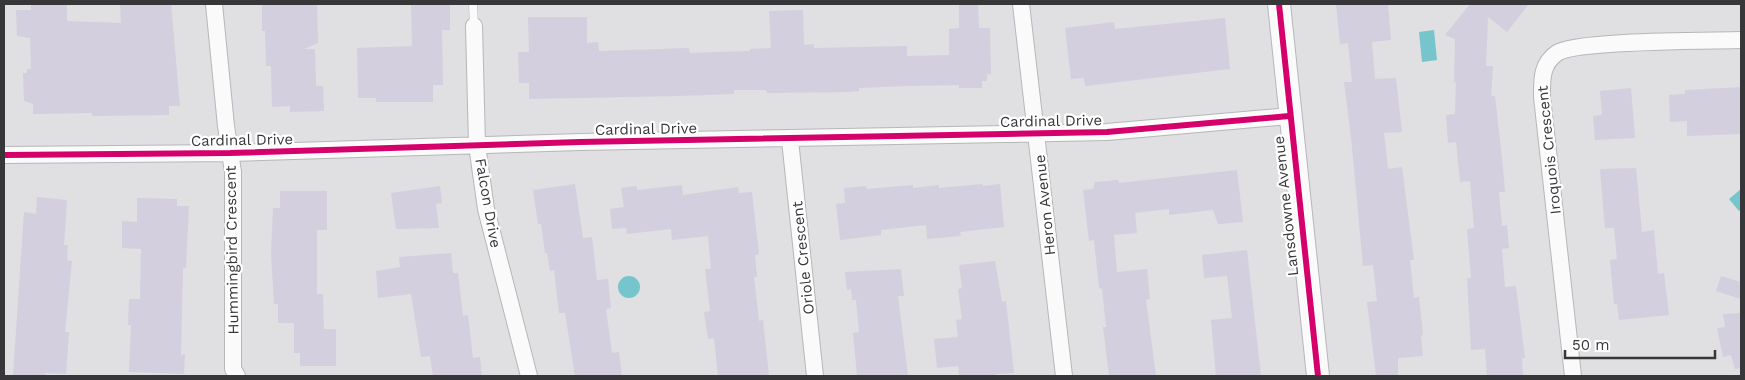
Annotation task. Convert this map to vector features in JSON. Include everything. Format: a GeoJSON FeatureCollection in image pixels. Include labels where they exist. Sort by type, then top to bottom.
{"type":"FeatureCollection","features":[{"type":"Feature","properties":{"kind":"main road","name":"Lansdowne Avenue"},"geometry":{"type":"LineString","coordinates":[[1279,4],[1289,116],[1318,376]]}},
{"type":"Feature","properties":{"kind":"street","name":"Hummingbird Crescent"},"geometry":{"type":"LineString","coordinates":[[214,4],[233,172],[234,369],[237,376]]}},
{"type":"Feature","properties":{"kind":"street","name":"Heron Avenue"},"geometry":{"type":"LineString","coordinates":[[1022,4],[1064,376]]}},
{"type":"Feature","properties":{"kind":"street","name":"Falcon Drive"},"geometry":{"type":"LineString","coordinates":[[474,26],[477,145],[489,223],[529,376]]}},
{"type":"Feature","properties":{"kind":"street","name":"Iroquois Crescent"},"geometry":{"type":"LineString","coordinates":[[1573,376],[1542,97],[1542,75],[1545,66],[1559,51],[1584,46],[1741,40]]}},
{"type":"Feature","properties":{"kind":"street","name":"Cardinal Drive"},"geometry":{"type":"LineString","coordinates":[[4,155],[230,153],[477,145],[790,140],[1136,131],[1289,116]]}},
{"type":"Feature","properties":{"kind":"street","name":"Oriole Crescent"},"geometry":{"type":"LineString","coordinates":[[790,140],[815,376]]}},
{"type":"Feature","properties":{"kind":"lane"},"geometry":{"type":"LineString","coordinates":[[473,4],[474,26]]}},
{"type":"Feature","properties":{"kind":"water"},"geometry":{"type":"Polygon","coordinates":[[[1434,30],[1437,60],[1422,62],[1419,32],[1434,30]]]}},
{"type":"Feature","properties":{"kind":"water"},"geometry":{"type":"Polygon","coordinates":[[[1741,189],[1741,209],[1739,211],[1729,199],[1741,189]]]}},
{"type":"Feature","properties":{"kind":"water"},"geometry":{"type":"Polygon","coordinates":[[[629,276],[637,279],[640,287],[637,295],[629,298],[621,295],[618,287],[621,279],[629,276]]]}},
{"type":"Feature","properties":{"kind":"building"},"geometry":{"type":"Polygon","coordinates":[[[31,4],[67,4],[67,21],[121,23],[120,4],[171,4],[180,106],[169,106],[169,115],[92,116],[92,113],[33,114],[33,104],[24,101],[23,73],[27,73],[27,69],[31,69],[30,38],[17,36],[16,10],[31,10],[31,4]]]}},
{"type":"Feature","properties":{"kind":"building"},"geometry":{"type":"Polygon","coordinates":[[[262,4],[317,4],[318,43],[304,49],[315,49],[316,86],[323,86],[324,111],[290,112],[290,106],[272,107],[271,66],[266,66],[265,31],[262,31],[262,4]]]}},
{"type":"Feature","properties":{"kind":"building"},"geometry":{"type":"Polygon","coordinates":[[[411,4],[450,4],[450,30],[442,30],[443,85],[433,85],[433,102],[376,102],[376,98],[358,98],[357,48],[412,46],[411,4]]]}},
{"type":"Feature","properties":{"kind":"building"},"geometry":{"type":"Polygon","coordinates":[[[959,4],[978,4],[979,28],[990,28],[991,74],[987,74],[987,81],[982,81],[982,88],[959,88],[959,85],[908,86],[859,88],[859,91],[847,92],[767,93],[766,90],[734,90],[734,94],[529,99],[529,83],[519,83],[518,52],[529,52],[528,17],[587,17],[587,43],[598,42],[599,51],[689,48],[690,53],[750,51],[750,49],[771,48],[769,11],[803,10],[804,45],[814,44],[814,48],[907,46],[907,56],[949,55],[949,29],[959,28],[959,4]]]}},
{"type":"Feature","properties":{"kind":"building"},"geometry":{"type":"Polygon","coordinates":[[[1336,4],[1388,4],[1391,40],[1372,42],[1375,79],[1396,78],[1402,132],[1384,133],[1388,169],[1402,167],[1414,260],[1410,260],[1414,298],[1419,297],[1423,335],[1421,336],[1423,356],[1398,358],[1398,376],[1376,376],[1367,302],[1377,301],[1373,265],[1363,266],[1344,82],[1352,82],[1348,43],[1340,44],[1336,4]]]}},
{"type":"Feature","properties":{"kind":"building"},"geometry":{"type":"Polygon","coordinates":[[[1470,4],[1529,4],[1507,32],[1488,17],[1486,66],[1493,66],[1491,96],[1495,96],[1503,168],[1505,192],[1499,192],[1502,226],[1507,225],[1509,248],[1502,249],[1505,287],[1516,286],[1525,358],[1522,358],[1523,376],[1487,376],[1485,349],[1471,350],[1467,278],[1471,278],[1467,229],[1474,228],[1470,181],[1460,182],[1456,142],[1448,143],[1446,115],[1455,114],[1455,39],[1445,35],[1470,4]]]}},
{"type":"Feature","properties":{"kind":"building"},"geometry":{"type":"Polygon","coordinates":[[[1225,18],[1230,69],[1085,86],[1084,78],[1071,79],[1065,28],[1114,22],[1115,29],[1225,18]]]}},
{"type":"Feature","properties":{"kind":"building"},"geometry":{"type":"Polygon","coordinates":[[[1741,87],[1741,134],[1687,136],[1687,121],[1670,122],[1669,95],[1685,94],[1685,90],[1741,87]]]}},
{"type":"Feature","properties":{"kind":"building"},"geometry":{"type":"Polygon","coordinates":[[[1631,88],[1635,138],[1595,140],[1593,116],[1602,115],[1600,91],[1631,88]]]}},
{"type":"Feature","properties":{"kind":"building"},"geometry":{"type":"Polygon","coordinates":[[[1636,168],[1642,232],[1654,230],[1658,274],[1664,273],[1669,315],[1619,320],[1617,304],[1614,304],[1610,260],[1617,259],[1614,228],[1605,228],[1600,169],[1636,168]]]}},
{"type":"Feature","properties":{"kind":"building"},"geometry":{"type":"Polygon","coordinates":[[[1237,170],[1243,222],[1218,224],[1213,210],[1169,215],[1169,209],[1135,213],[1137,233],[1114,235],[1117,272],[1147,269],[1150,299],[1146,300],[1156,376],[1109,376],[1103,327],[1106,327],[1102,289],[1099,288],[1094,240],[1089,241],[1083,190],[1093,189],[1095,182],[1118,180],[1119,183],[1237,170]]]}},
{"type":"Feature","properties":{"kind":"building"},"geometry":{"type":"Polygon","coordinates":[[[575,184],[583,238],[592,237],[597,280],[608,279],[611,308],[606,309],[612,353],[619,352],[622,376],[575,376],[565,313],[559,313],[554,270],[550,271],[547,253],[545,253],[533,190],[575,184]]]}},
{"type":"Feature","properties":{"kind":"building"},"geometry":{"type":"Polygon","coordinates":[[[982,184],[983,186],[1000,184],[1004,227],[960,232],[961,236],[927,239],[926,225],[881,230],[881,235],[840,240],[836,204],[845,203],[844,188],[866,186],[867,189],[913,185],[913,188],[939,185],[939,188],[982,184]]]}},
{"type":"Feature","properties":{"kind":"building"},"geometry":{"type":"Polygon","coordinates":[[[682,185],[683,195],[738,187],[739,193],[752,192],[759,254],[755,255],[757,277],[754,277],[759,321],[763,320],[769,376],[718,376],[714,338],[708,339],[704,312],[710,311],[705,269],[711,269],[708,236],[672,240],[671,229],[627,234],[626,228],[612,229],[610,209],[624,207],[621,188],[637,186],[637,190],[682,185]]]}},
{"type":"Feature","properties":{"kind":"building"},"geometry":{"type":"Polygon","coordinates":[[[440,186],[442,203],[436,204],[439,228],[396,229],[391,193],[440,186]]]}},
{"type":"Feature","properties":{"kind":"building"},"geometry":{"type":"Polygon","coordinates":[[[280,191],[327,191],[327,230],[317,230],[317,294],[323,294],[324,329],[336,329],[336,366],[300,366],[300,353],[294,353],[294,323],[278,323],[278,304],[274,304],[271,254],[273,208],[280,208],[280,191]]]}},
{"type":"Feature","properties":{"kind":"building"},"geometry":{"type":"Polygon","coordinates":[[[37,197],[67,200],[64,245],[68,245],[67,260],[72,261],[65,332],[69,332],[66,374],[45,373],[45,376],[13,376],[24,212],[36,214],[37,197]]]}},
{"type":"Feature","properties":{"kind":"building"},"geometry":{"type":"Polygon","coordinates":[[[137,198],[177,199],[177,206],[189,206],[186,268],[183,268],[181,355],[185,354],[184,374],[129,372],[131,325],[128,325],[129,299],[140,299],[141,249],[122,248],[122,221],[137,222],[137,198]]]}},
{"type":"Feature","properties":{"kind":"building"},"geometry":{"type":"Polygon","coordinates":[[[1247,250],[1261,376],[1216,376],[1211,320],[1232,318],[1227,276],[1204,278],[1202,255],[1247,250]]]}},
{"type":"Feature","properties":{"kind":"building"},"geometry":{"type":"Polygon","coordinates":[[[451,253],[453,273],[458,273],[463,316],[468,315],[473,358],[480,357],[482,376],[433,376],[430,356],[421,357],[411,294],[378,298],[376,271],[400,267],[399,257],[451,253]]]}},
{"type":"Feature","properties":{"kind":"building"},"geometry":{"type":"Polygon","coordinates":[[[995,261],[1002,302],[1006,301],[1014,373],[996,374],[997,376],[959,376],[958,366],[937,368],[934,339],[958,337],[956,320],[962,319],[958,289],[962,288],[959,265],[995,261]]]}},
{"type":"Feature","properties":{"kind":"building"},"geometry":{"type":"Polygon","coordinates":[[[901,269],[904,296],[898,296],[908,376],[857,376],[853,333],[859,332],[856,300],[852,300],[851,289],[847,290],[845,272],[901,269]]]}},
{"type":"Feature","properties":{"kind":"building"},"geometry":{"type":"Polygon","coordinates":[[[1721,276],[1741,282],[1741,299],[1716,291],[1721,276]]]}},
{"type":"Feature","properties":{"kind":"building"},"geometry":{"type":"Polygon","coordinates":[[[1741,313],[1741,368],[1735,369],[1731,355],[1723,357],[1717,328],[1725,327],[1723,314],[1741,313]]]}},
{"type":"Feature","properties":{"kind":"cycle path"},"geometry":{"type":"LineString","coordinates":[[1279,4],[1318,376]]}},
{"type":"Feature","properties":{"kind":"cycle path"},"geometry":{"type":"LineString","coordinates":[[4,155],[230,153],[580,142],[1107,132],[1289,116]]}}]}
